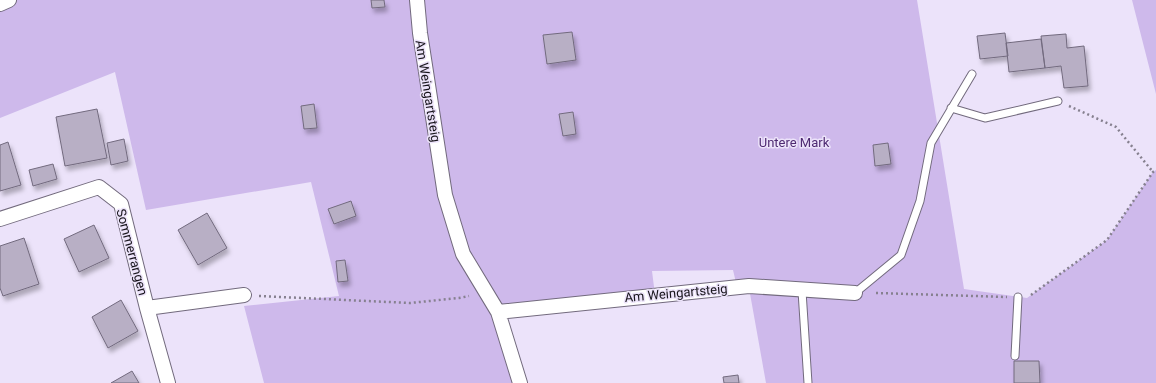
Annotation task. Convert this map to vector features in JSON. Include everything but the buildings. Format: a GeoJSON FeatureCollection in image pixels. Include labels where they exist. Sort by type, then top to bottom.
{"type":"FeatureCollection","features":[{"type":"Feature","properties":{"kind":"street"},"geometry":{"type":"LineString","coordinates":[[0,4],[9,0]]}},
{"type":"Feature","properties":{"kind":"street","name":"Am Weingartsteig"},"geometry":{"type":"LineString","coordinates":[[416,0],[445,194],[463,254],[498,312],[520,383]]}},
{"type":"Feature","properties":{"kind":"street","name":"Sommerrangen"},"geometry":{"type":"LineString","coordinates":[[0,219],[99,187],[120,204],[147,308],[244,296]]}},
{"type":"Feature","properties":{"kind":"street","name":"Am Weingartsteig"},"geometry":{"type":"LineString","coordinates":[[498,312],[748,286],[802,291],[855,293]]}},
{"type":"Feature","properties":{"kind":"street"},"geometry":{"type":"LineString","coordinates":[[147,308],[168,383]]}},
{"type":"Feature","properties":{"kind":"lane"},"geometry":{"type":"LineString","coordinates":[[855,293],[901,255],[920,201],[931,143],[972,74]]}},
{"type":"Feature","properties":{"kind":"lane"},"geometry":{"type":"LineString","coordinates":[[951,108],[985,118],[1058,101]]}},
{"type":"Feature","properties":{"kind":"lane"},"geometry":{"type":"LineString","coordinates":[[802,291],[808,383]]}},
{"type":"Feature","properties":{"kind":"lane"},"geometry":{"type":"LineString","coordinates":[[1015,356],[1018,297]]}},
{"type":"Feature","properties":{"kind":"path"},"geometry":{"type":"LineString","coordinates":[[855,293],[1027,298],[1107,240],[1155,171],[1116,127],[1058,101]]}},
{"type":"Feature","properties":{"kind":"path"},"geometry":{"type":"LineString","coordinates":[[244,296],[410,303],[459,298],[485,291]]}},
{"type":"Feature","properties":{"kind":"green space","name":"Untere Mark"},"geometry":{"type":"Polygon","coordinates":[[[0,0],[917,0],[964,289],[1027,298],[1107,240],[1153,172],[1156,170],[1156,383],[766,383],[749,288],[737,287],[733,270],[652,271],[655,295],[498,312],[520,383],[264,383],[244,306],[339,296],[311,182],[146,210],[115,72],[0,118],[0,0]]]}},
{"type":"Feature","properties":{"kind":"green space"},"geometry":{"type":"Polygon","coordinates":[[[1132,0],[1156,0],[1156,94],[1132,0]]]}}]}
